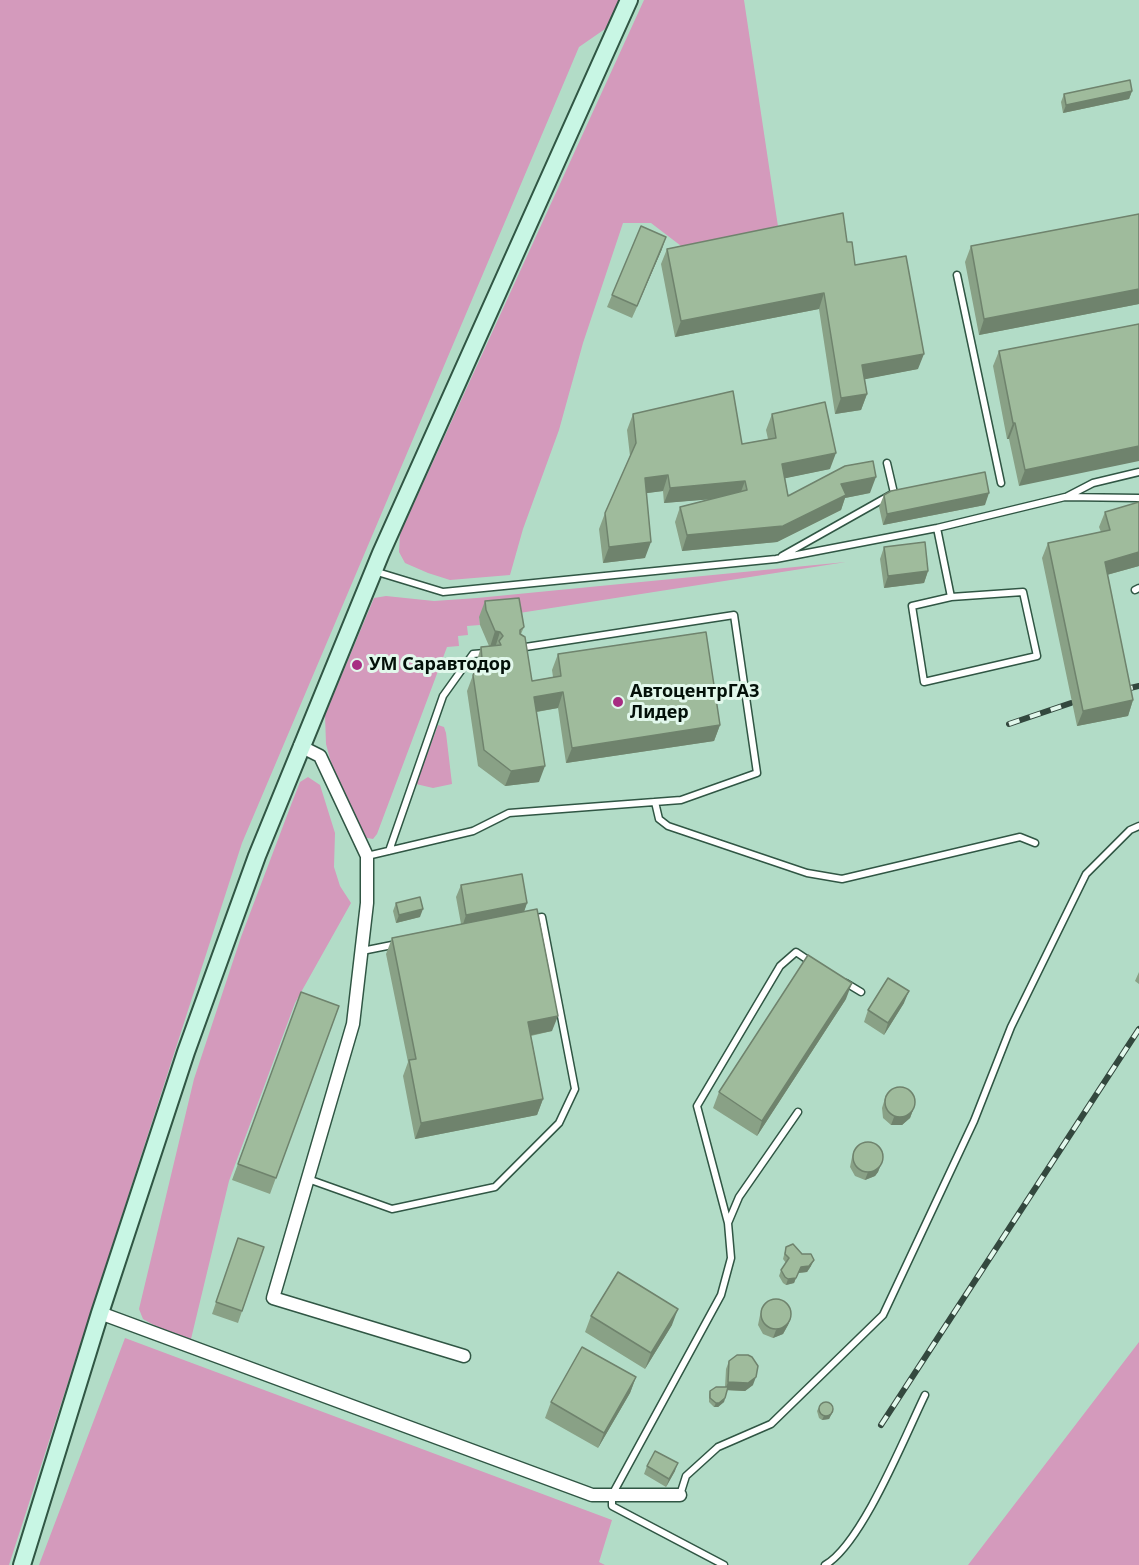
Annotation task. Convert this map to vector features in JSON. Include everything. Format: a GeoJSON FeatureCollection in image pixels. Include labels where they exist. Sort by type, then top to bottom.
{"type":"FeatureCollection","features":[{"type":"Feature","properties":{"kind":"main road"},"geometry":{"type":"LineString","coordinates":[[22,1565],[100,1313],[186,1052],[257,856],[300,746],[374,571],[628,0]]}},
{"type":"Feature","properties":{"kind":"street"},"geometry":{"type":"LineString","coordinates":[[300,746],[320,756],[367,856],[367,903],[353,1024],[273,1298],[465,1356]]}},
{"type":"Feature","properties":{"kind":"street"},"geometry":{"type":"LineString","coordinates":[[100,1313],[592,1495],[680,1495]]}},
{"type":"Feature","properties":{"kind":"lane"},"geometry":{"type":"LineString","coordinates":[[957,275],[1001,483]]}},
{"type":"Feature","properties":{"kind":"lane"},"geometry":{"type":"LineString","coordinates":[[776,559],[894,492],[887,463]]}},
{"type":"Feature","properties":{"kind":"lane"},"geometry":{"type":"LineString","coordinates":[[374,571],[442,592],[776,559],[937,528],[1065,497],[1093,483],[1139,472]]}},
{"type":"Feature","properties":{"kind":"lane"},"geometry":{"type":"LineString","coordinates":[[1065,497],[1139,498]]}},
{"type":"Feature","properties":{"kind":"lane"},"geometry":{"type":"LineString","coordinates":[[937,528],[951,597]]}},
{"type":"Feature","properties":{"kind":"lane"},"geometry":{"type":"LineString","coordinates":[[1023,592],[1037,656],[924,682],[912,606],[951,597],[1023,592]]}},
{"type":"Feature","properties":{"kind":"lane"},"geometry":{"type":"LineString","coordinates":[[367,856],[473,831],[509,813],[681,800],[757,773],[734,615],[519,648]]}},
{"type":"Feature","properties":{"kind":"lane"},"geometry":{"type":"LineString","coordinates":[[389,851],[443,696],[473,654],[492,652]]}},
{"type":"Feature","properties":{"kind":"lane"},"geometry":{"type":"LineString","coordinates":[[655,802],[659,819],[668,826],[807,873],[842,879],[1020,837],[1035,843]]}},
{"type":"Feature","properties":{"kind":"lane"},"geometry":{"type":"LineString","coordinates":[[680,1495],[686,1476],[718,1447],[771,1424],[883,1315],[974,1121],[1011,1027],[1086,874],[1130,830],[1139,826]]}},
{"type":"Feature","properties":{"kind":"lane"},"geometry":{"type":"LineString","coordinates":[[308,1179],[392,1209],[495,1187],[559,1123],[575,1089],[542,917],[519,921]]}},
{"type":"Feature","properties":{"kind":"lane"},"geometry":{"type":"LineString","coordinates":[[362,951],[407,942]]}},
{"type":"Feature","properties":{"kind":"lane"},"geometry":{"type":"LineString","coordinates":[[724,1565],[612,1506],[612,1495],[721,1295],[730,1258],[728,1223],[697,1106],[780,966],[796,952],[814,963]]}},
{"type":"Feature","properties":{"kind":"lane"},"geometry":{"type":"LineString","coordinates":[[842,980],[861,992]]}},
{"type":"Feature","properties":{"kind":"lane"},"geometry":{"type":"LineString","coordinates":[[728,1223],[739,1197],[798,1112]]}},
{"type":"Feature","properties":{"kind":"lane"},"geometry":{"type":"LineString","coordinates":[[825,1565],[835,1559],[869,1511],[925,1395]]}},
{"type":"Feature","properties":{"kind":"shaded area"},"geometry":{"type":"Polygon","coordinates":[[[0,0],[621,0],[605,29],[579,47],[242,843],[9,1565],[0,1565],[0,0]]]}},
{"type":"Feature","properties":{"kind":"shaded area"},"geometry":{"type":"Polygon","coordinates":[[[644,0],[744,0],[779,233],[689,252],[651,223],[623,223],[583,343],[559,430],[523,529],[510,575],[450,580],[428,573],[405,563],[399,552],[400,534],[644,0]]]}},
{"type":"Feature","properties":{"kind":"shaded area"},"geometry":{"type":"Polygon","coordinates":[[[846,562],[513,614],[479,617],[480,625],[467,626],[468,635],[458,636],[459,646],[447,647],[377,834],[373,839],[362,837],[346,818],[326,744],[325,715],[374,598],[386,596],[434,601],[477,598],[846,562]]]}},
{"type":"Feature","properties":{"kind":"shaded area"},"geometry":{"type":"Polygon","coordinates":[[[438,725],[444,727],[446,733],[452,784],[433,788],[416,784],[438,725]]]}},
{"type":"Feature","properties":{"kind":"shaded area"},"geometry":{"type":"Polygon","coordinates":[[[308,777],[320,785],[335,833],[334,867],[340,886],[351,903],[295,1003],[229,1181],[191,1339],[159,1328],[143,1319],[139,1309],[194,1079],[241,937],[300,782],[308,777]]]}},
{"type":"Feature","properties":{"kind":"shaded area"},"geometry":{"type":"Polygon","coordinates":[[[125,1338],[612,1520],[599,1562],[605,1565],[39,1565],[125,1338]]]}},
{"type":"Feature","properties":{"kind":"shaded area"},"geometry":{"type":"Polygon","coordinates":[[[1139,1342],[1139,1565],[968,1565],[1139,1342]]]}},
{"type":"Feature","properties":{"kind":"building"},"geometry":{"type":"Polygon","coordinates":[[[1130,80],[1132,91],[1066,105],[1064,94],[1130,80]]]}},
{"type":"Feature","properties":{"kind":"building"},"geometry":{"type":"Polygon","coordinates":[[[843,213],[847,242],[852,242],[855,265],[906,256],[924,354],[862,365],[867,394],[841,398],[824,293],[681,321],[667,249],[843,213]]]}},
{"type":"Feature","properties":{"kind":"building"},"geometry":{"type":"Polygon","coordinates":[[[1139,214],[1139,289],[984,319],[971,246],[1139,214]]]}},
{"type":"Feature","properties":{"kind":"building"},"geometry":{"type":"Polygon","coordinates":[[[641,226],[666,237],[637,306],[612,295],[641,226]]]}},
{"type":"Feature","properties":{"kind":"building"},"geometry":{"type":"Polygon","coordinates":[[[1139,324],[1139,446],[1025,470],[999,351],[1139,324]]]}},
{"type":"Feature","properties":{"kind":"building"},"geometry":{"type":"Polygon","coordinates":[[[733,391],[742,444],[776,438],[772,414],[825,402],[836,453],[782,464],[788,496],[845,466],[873,461],[876,477],[841,484],[846,495],[783,526],[687,535],[680,507],[747,490],[745,481],[670,488],[668,475],[645,478],[651,542],[609,547],[605,513],[636,443],[633,414],[733,391]]]}},
{"type":"Feature","properties":{"kind":"building"},"geometry":{"type":"Polygon","coordinates":[[[985,472],[989,493],[887,514],[884,495],[891,491],[985,472]]]}},
{"type":"Feature","properties":{"kind":"building"},"geometry":{"type":"Polygon","coordinates":[[[1139,502],[1139,552],[1105,562],[1133,700],[1083,711],[1048,543],[1110,530],[1105,512],[1139,502]]]}},
{"type":"Feature","properties":{"kind":"building"},"geometry":{"type":"Polygon","coordinates":[[[925,542],[928,571],[888,576],[884,547],[925,542]]]}},
{"type":"Feature","properties":{"kind":"building"},"geometry":{"type":"Polygon","coordinates":[[[519,598],[524,627],[520,630],[520,634],[525,637],[532,681],[561,676],[558,654],[706,632],[720,725],[572,748],[563,692],[534,697],[545,766],[511,771],[484,750],[473,675],[482,659],[481,647],[501,645],[499,641],[503,636],[500,632],[495,631],[486,610],[485,601],[519,598]]]}},
{"type":"Feature","properties":{"kind":"building"},"geometry":{"type":"Polygon","coordinates":[[[522,874],[527,903],[466,915],[461,885],[522,874]]]}},
{"type":"Feature","properties":{"kind":"building"},"geometry":{"type":"Polygon","coordinates":[[[420,897],[423,909],[399,915],[396,903],[420,897]]]}},
{"type":"Feature","properties":{"kind":"building"},"geometry":{"type":"Polygon","coordinates":[[[537,909],[558,1016],[528,1022],[543,1099],[421,1123],[409,1060],[416,1059],[392,938],[537,909]]]}},
{"type":"Feature","properties":{"kind":"building"},"geometry":{"type":"Polygon","coordinates":[[[808,955],[852,983],[762,1121],[719,1092],[808,955]]]}},
{"type":"Feature","properties":{"kind":"building"},"geometry":{"type":"Polygon","coordinates":[[[888,978],[909,991],[888,1023],[868,1010],[888,978]]]}},
{"type":"Feature","properties":{"kind":"building"},"geometry":{"type":"Polygon","coordinates":[[[301,992],[339,1006],[276,1178],[238,1164],[301,992]]]}},
{"type":"Feature","properties":{"kind":"building"},"geometry":{"type":"Polygon","coordinates":[[[900,1087],[906,1088],[914,1096],[914,1108],[906,1116],[900,1117],[894,1116],[886,1108],[885,1102],[886,1096],[894,1088],[900,1087]]]}},
{"type":"Feature","properties":{"kind":"building"},"geometry":{"type":"Polygon","coordinates":[[[868,1142],[874,1143],[882,1151],[882,1163],[874,1171],[868,1172],[862,1171],[854,1163],[853,1157],[854,1151],[862,1143],[868,1142]]]}},
{"type":"Feature","properties":{"kind":"building"},"geometry":{"type":"Polygon","coordinates":[[[238,1238],[264,1247],[242,1311],[216,1302],[238,1238]]]}},
{"type":"Feature","properties":{"kind":"building"},"geometry":{"type":"Polygon","coordinates":[[[793,1244],[802,1254],[811,1254],[814,1260],[809,1266],[801,1267],[796,1278],[788,1279],[781,1270],[789,1258],[785,1254],[786,1247],[793,1244]]]}},
{"type":"Feature","properties":{"kind":"building"},"geometry":{"type":"Polygon","coordinates":[[[618,1272],[678,1309],[651,1353],[591,1316],[618,1272]]]}},
{"type":"Feature","properties":{"kind":"building"},"geometry":{"type":"Polygon","coordinates":[[[776,1299],[782,1300],[790,1308],[790,1320],[782,1328],[776,1329],[770,1328],[762,1320],[761,1314],[762,1308],[770,1300],[776,1299]]]}},
{"type":"Feature","properties":{"kind":"building"},"geometry":{"type":"Polygon","coordinates":[[[582,1347],[636,1377],[604,1433],[551,1402],[582,1347]]]}},
{"type":"Feature","properties":{"kind":"building"},"geometry":{"type":"Polygon","coordinates":[[[737,1355],[752,1357],[758,1366],[756,1377],[748,1383],[728,1382],[729,1361],[737,1355]]]}},
{"type":"Feature","properties":{"kind":"building"},"geometry":{"type":"Polygon","coordinates":[[[716,1387],[728,1387],[725,1398],[719,1403],[710,1398],[710,1391],[716,1387]]]}},
{"type":"Feature","properties":{"kind":"building"},"geometry":{"type":"Polygon","coordinates":[[[823,1402],[829,1402],[833,1409],[829,1416],[823,1416],[819,1412],[819,1406],[823,1402]]]}},
{"type":"Feature","properties":{"kind":"building"},"geometry":{"type":"Polygon","coordinates":[[[655,1451],[678,1463],[669,1479],[647,1466],[655,1451]]]}},
{"type":"Feature","properties":{"kind":"railway"},"geometry":{"type":"LineString","coordinates":[[1122,690],[1139,686]]}},
{"type":"Feature","properties":{"kind":"railway"},"geometry":{"type":"LineString","coordinates":[[1009,724],[1071,703]]}},
{"type":"Feature","properties":{"kind":"railway"},"geometry":{"type":"LineString","coordinates":[[881,1425],[1139,1029]]}},
{"type":"Feature","properties":{"kind":"place","name":"УМ Саравтодор"},"geometry":{"type":"Point","coordinates":[357,665]}},
{"type":"Feature","properties":{"kind":"place","name":"АвтоцентрГАЗ Лидер"},"geometry":{"type":"Point","coordinates":[618,702]}}]}
